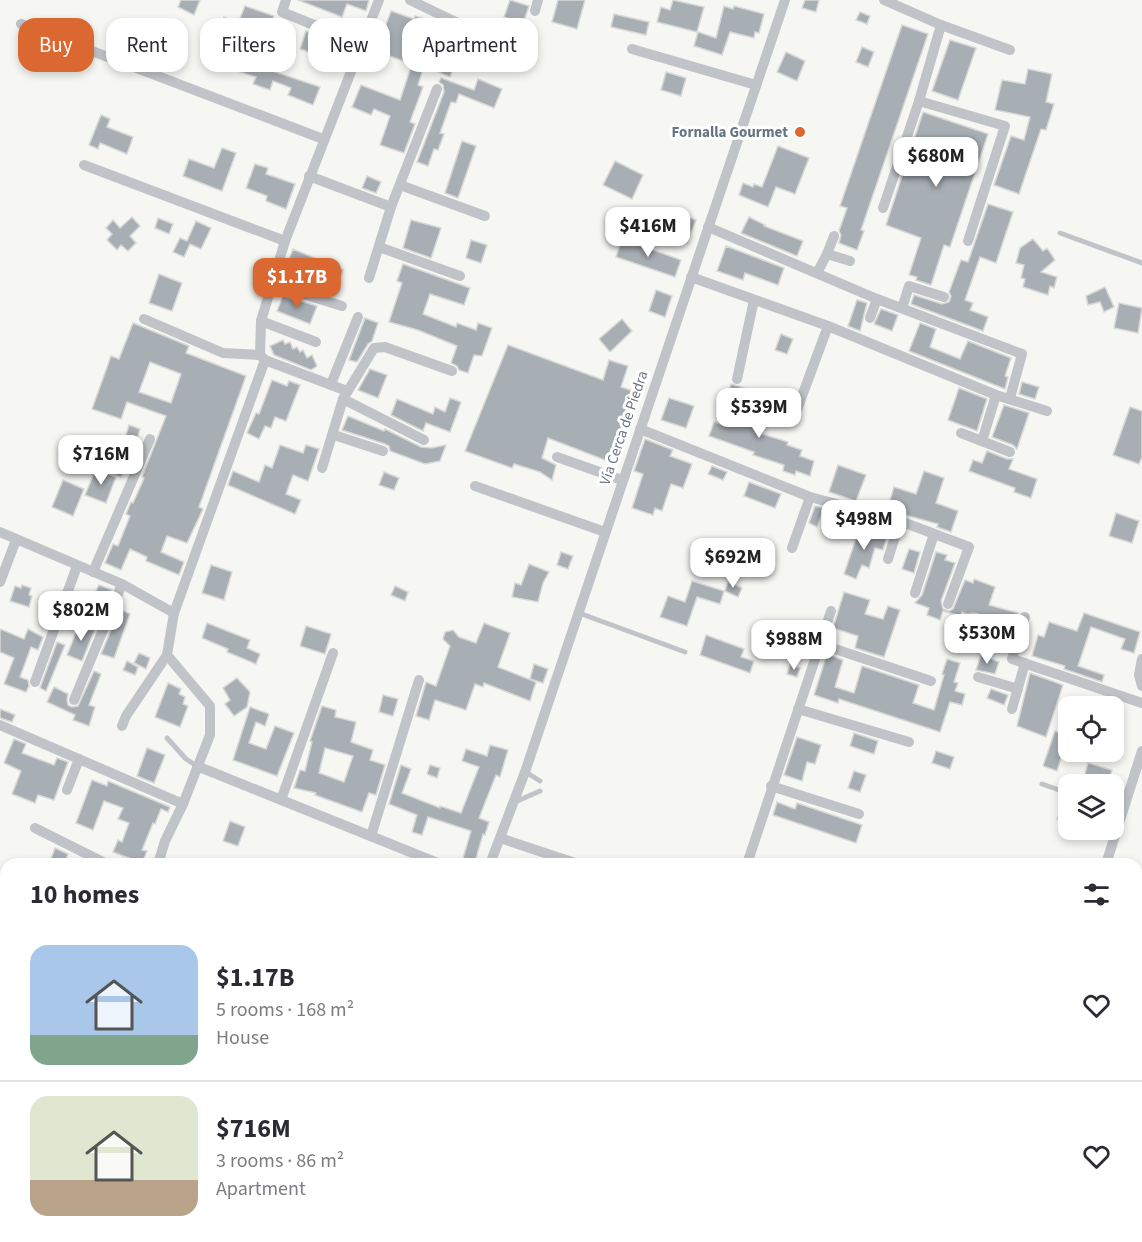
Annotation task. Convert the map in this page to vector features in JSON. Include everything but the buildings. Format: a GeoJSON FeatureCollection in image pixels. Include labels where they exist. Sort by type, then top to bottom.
{"type":"FeatureCollection","features":[{"type":"Feature","properties":{"kind":"street"},"geometry":{"type":"LineString","coordinates":[[286,0],[282,12],[308,23]]}},
{"type":"Feature","properties":{"kind":"street"},"geometry":{"type":"LineString","coordinates":[[372,18],[379,0]]}},
{"type":"Feature","properties":{"kind":"street"},"geometry":{"type":"LineString","coordinates":[[410,0],[447,18]]}},
{"type":"Feature","properties":{"kind":"street"},"geometry":{"type":"LineString","coordinates":[[535,11],[538,0]]}},
{"type":"Feature","properties":{"kind":"street","name":"Vía Cerca de Piedra"},"geometry":{"type":"LineString","coordinates":[[492,858],[525,772],[785,0]]}},
{"type":"Feature","properties":{"kind":"street"},"geometry":{"type":"LineString","coordinates":[[884,0],[940,25],[1010,50]]}},
{"type":"Feature","properties":{"kind":"street"},"geometry":{"type":"LineString","coordinates":[[882,208],[919,101],[940,25]]}},
{"type":"Feature","properties":{"kind":"street"},"geometry":{"type":"LineString","coordinates":[[632,49],[756,85]]}},
{"type":"Feature","properties":{"kind":"street"},"geometry":{"type":"LineString","coordinates":[[94,53],[323,139]]}},
{"type":"Feature","properties":{"kind":"street"},"geometry":{"type":"LineString","coordinates":[[122,726],[126,716],[167,655],[174,613],[262,357],[261,321],[271,284],[309,176],[350,72]]}},
{"type":"Feature","properties":{"kind":"street"},"geometry":{"type":"LineString","coordinates":[[369,278],[391,207],[437,89]]}},
{"type":"Feature","properties":{"kind":"street"},"geometry":{"type":"LineString","coordinates":[[919,101],[1005,126],[968,241]]}},
{"type":"Feature","properties":{"kind":"street"},"geometry":{"type":"LineString","coordinates":[[84,165],[285,241]]}},
{"type":"Feature","properties":{"kind":"street"},"geometry":{"type":"LineString","coordinates":[[309,176],[391,207]]}},
{"type":"Feature","properties":{"kind":"street"},"geometry":{"type":"LineString","coordinates":[[400,185],[485,216]]}},
{"type":"Feature","properties":{"kind":"street"},"geometry":{"type":"LineString","coordinates":[[708,227],[877,299],[1022,354],[1010,398]]}},
{"type":"Feature","properties":{"kind":"street"},"geometry":{"type":"LineString","coordinates":[[817,273],[834,236]]}},
{"type":"Feature","properties":{"kind":"street"},"geometry":{"type":"LineString","coordinates":[[379,248],[460,276]]}},
{"type":"Feature","properties":{"kind":"street"},"geometry":{"type":"LineString","coordinates":[[827,254],[850,261]]}},
{"type":"Feature","properties":{"kind":"street"},"geometry":{"type":"LineString","coordinates":[[691,277],[828,326],[996,395],[1047,411]]}},
{"type":"Feature","properties":{"kind":"street"},"geometry":{"type":"LineString","coordinates":[[271,284],[342,306]]}},
{"type":"Feature","properties":{"kind":"street"},"geometry":{"type":"LineString","coordinates":[[902,308],[909,286],[944,297]]}},
{"type":"Feature","properties":{"kind":"street"},"geometry":{"type":"LineString","coordinates":[[870,318],[877,299]]}},
{"type":"Feature","properties":{"kind":"street"},"geometry":{"type":"LineString","coordinates":[[736,379],[754,300]]}},
{"type":"Feature","properties":{"kind":"street"},"geometry":{"type":"LineString","coordinates":[[331,384],[358,317]]}},
{"type":"Feature","properties":{"kind":"street"},"geometry":{"type":"LineString","coordinates":[[144,319],[223,353],[262,357],[331,384],[345,395],[424,440]]}},
{"type":"Feature","properties":{"kind":"street"},"geometry":{"type":"LineString","coordinates":[[261,321],[316,342]]}},
{"type":"Feature","properties":{"kind":"street"},"geometry":{"type":"LineString","coordinates":[[795,415],[828,326]]}},
{"type":"Feature","properties":{"kind":"street"},"geometry":{"type":"LineString","coordinates":[[322,468],[345,395],[374,348],[385,347],[452,371]]}},
{"type":"Feature","properties":{"kind":"street"},"geometry":{"type":"LineString","coordinates":[[982,441],[996,395]]}},
{"type":"Feature","properties":{"kind":"street"},"geometry":{"type":"LineString","coordinates":[[639,429],[810,497],[900,521],[969,547],[948,604]]}},
{"type":"Feature","properties":{"kind":"street"},"geometry":{"type":"LineString","coordinates":[[961,433],[1010,452]]}},
{"type":"Feature","properties":{"kind":"street"},"geometry":{"type":"LineString","coordinates":[[334,435],[383,451]]}},
{"type":"Feature","properties":{"kind":"street"},"geometry":{"type":"LineString","coordinates":[[93,572],[150,439]]}},
{"type":"Feature","properties":{"kind":"street"},"geometry":{"type":"LineString","coordinates":[[556,457],[622,480]]}},
{"type":"Feature","properties":{"kind":"street"},"geometry":{"type":"LineString","coordinates":[[475,486],[604,532]]}},
{"type":"Feature","properties":{"kind":"street"},"geometry":{"type":"LineString","coordinates":[[792,548],[810,497]]}},
{"type":"Feature","properties":{"kind":"street"},"geometry":{"type":"LineString","coordinates":[[888,559],[900,521]]}},
{"type":"Feature","properties":{"kind":"street"},"geometry":{"type":"LineString","coordinates":[[0,532],[122,585],[174,613]]}},
{"type":"Feature","properties":{"kind":"street"},"geometry":{"type":"LineString","coordinates":[[915,593],[934,534]]}},
{"type":"Feature","properties":{"kind":"street"},"geometry":{"type":"LineString","coordinates":[[0,582],[16,540]]}},
{"type":"Feature","properties":{"kind":"street"},"geometry":{"type":"LineString","coordinates":[[35,682],[77,566]]}},
{"type":"Feature","properties":{"kind":"street"},"geometry":{"type":"LineString","coordinates":[[74,700],[122,585]]}},
{"type":"Feature","properties":{"kind":"street"},"geometry":{"type":"LineString","coordinates":[[749,858],[831,611]]}},
{"type":"Feature","properties":{"kind":"street"},"geometry":{"type":"LineString","coordinates":[[1025,616],[1012,659],[1142,703]]}},
{"type":"Feature","properties":{"kind":"street"},"geometry":{"type":"LineString","coordinates":[[972,620],[1020,634]]}},
{"type":"Feature","properties":{"kind":"street"},"geometry":{"type":"LineString","coordinates":[[820,644],[931,681]]}},
{"type":"Feature","properties":{"kind":"street"},"geometry":{"type":"LineString","coordinates":[[281,800],[333,653]]}},
{"type":"Feature","properties":{"kind":"street"},"geometry":{"type":"LineString","coordinates":[[160,858],[210,735],[210,706],[167,655]]}},
{"type":"Feature","properties":{"kind":"street"},"geometry":{"type":"LineString","coordinates":[[1142,659],[1139,675],[1142,686]]}},
{"type":"Feature","properties":{"kind":"street"},"geometry":{"type":"LineString","coordinates":[[1012,709],[1025,663]]}},
{"type":"Feature","properties":{"kind":"street"},"geometry":{"type":"LineString","coordinates":[[978,677],[1018,689]]}},
{"type":"Feature","properties":{"kind":"street"},"geometry":{"type":"LineString","coordinates":[[371,836],[419,680]]}},
{"type":"Feature","properties":{"kind":"street"},"geometry":{"type":"LineString","coordinates":[[798,709],[909,742]]}},
{"type":"Feature","properties":{"kind":"street"},"geometry":{"type":"LineString","coordinates":[[0,725],[183,804]]}},
{"type":"Feature","properties":{"kind":"street"},"geometry":{"type":"LineString","coordinates":[[1124,796],[1142,751]]}},
{"type":"Feature","properties":{"kind":"street"},"geometry":{"type":"LineString","coordinates":[[67,790],[79,759]]}},
{"type":"Feature","properties":{"kind":"street"},"geometry":{"type":"LineString","coordinates":[[197,766],[425,858]]}},
{"type":"Feature","properties":{"kind":"street"},"geometry":{"type":"LineString","coordinates":[[771,786],[859,814]]}},
{"type":"Feature","properties":{"kind":"street"},"geometry":{"type":"LineString","coordinates":[[35,828],[95,858]]}},
{"type":"Feature","properties":{"kind":"street"},"geometry":{"type":"LineString","coordinates":[[500,838],[560,858]]}},
{"type":"Feature","properties":{"kind":"street"},"geometry":{"type":"LineString","coordinates":[[1107,858],[1111,840]]}},
{"type":"Feature","properties":{"kind":"lane"},"geometry":{"type":"LineString","coordinates":[[1060,233],[1142,262]]}},
{"type":"Feature","properties":{"kind":"lane"},"geometry":{"type":"LineString","coordinates":[[578,613],[685,652]]}},
{"type":"Feature","properties":{"kind":"lane"},"geometry":{"type":"LineString","coordinates":[[167,738],[186,759],[197,766]]}},
{"type":"Feature","properties":{"kind":"lane"},"geometry":{"type":"LineString","coordinates":[[525,772],[540,781]]}},
{"type":"Feature","properties":{"kind":"lane"},"geometry":{"type":"LineString","coordinates":[[1042,784],[1058,790]]}},
{"type":"Feature","properties":{"kind":"lane"},"geometry":{"type":"LineString","coordinates":[[513,803],[540,791]]}},
{"type":"Feature","properties":{"kind":"place","name":"Fornalla Gourmet"},"geometry":{"type":"Point","coordinates":[800,132]}}]}
